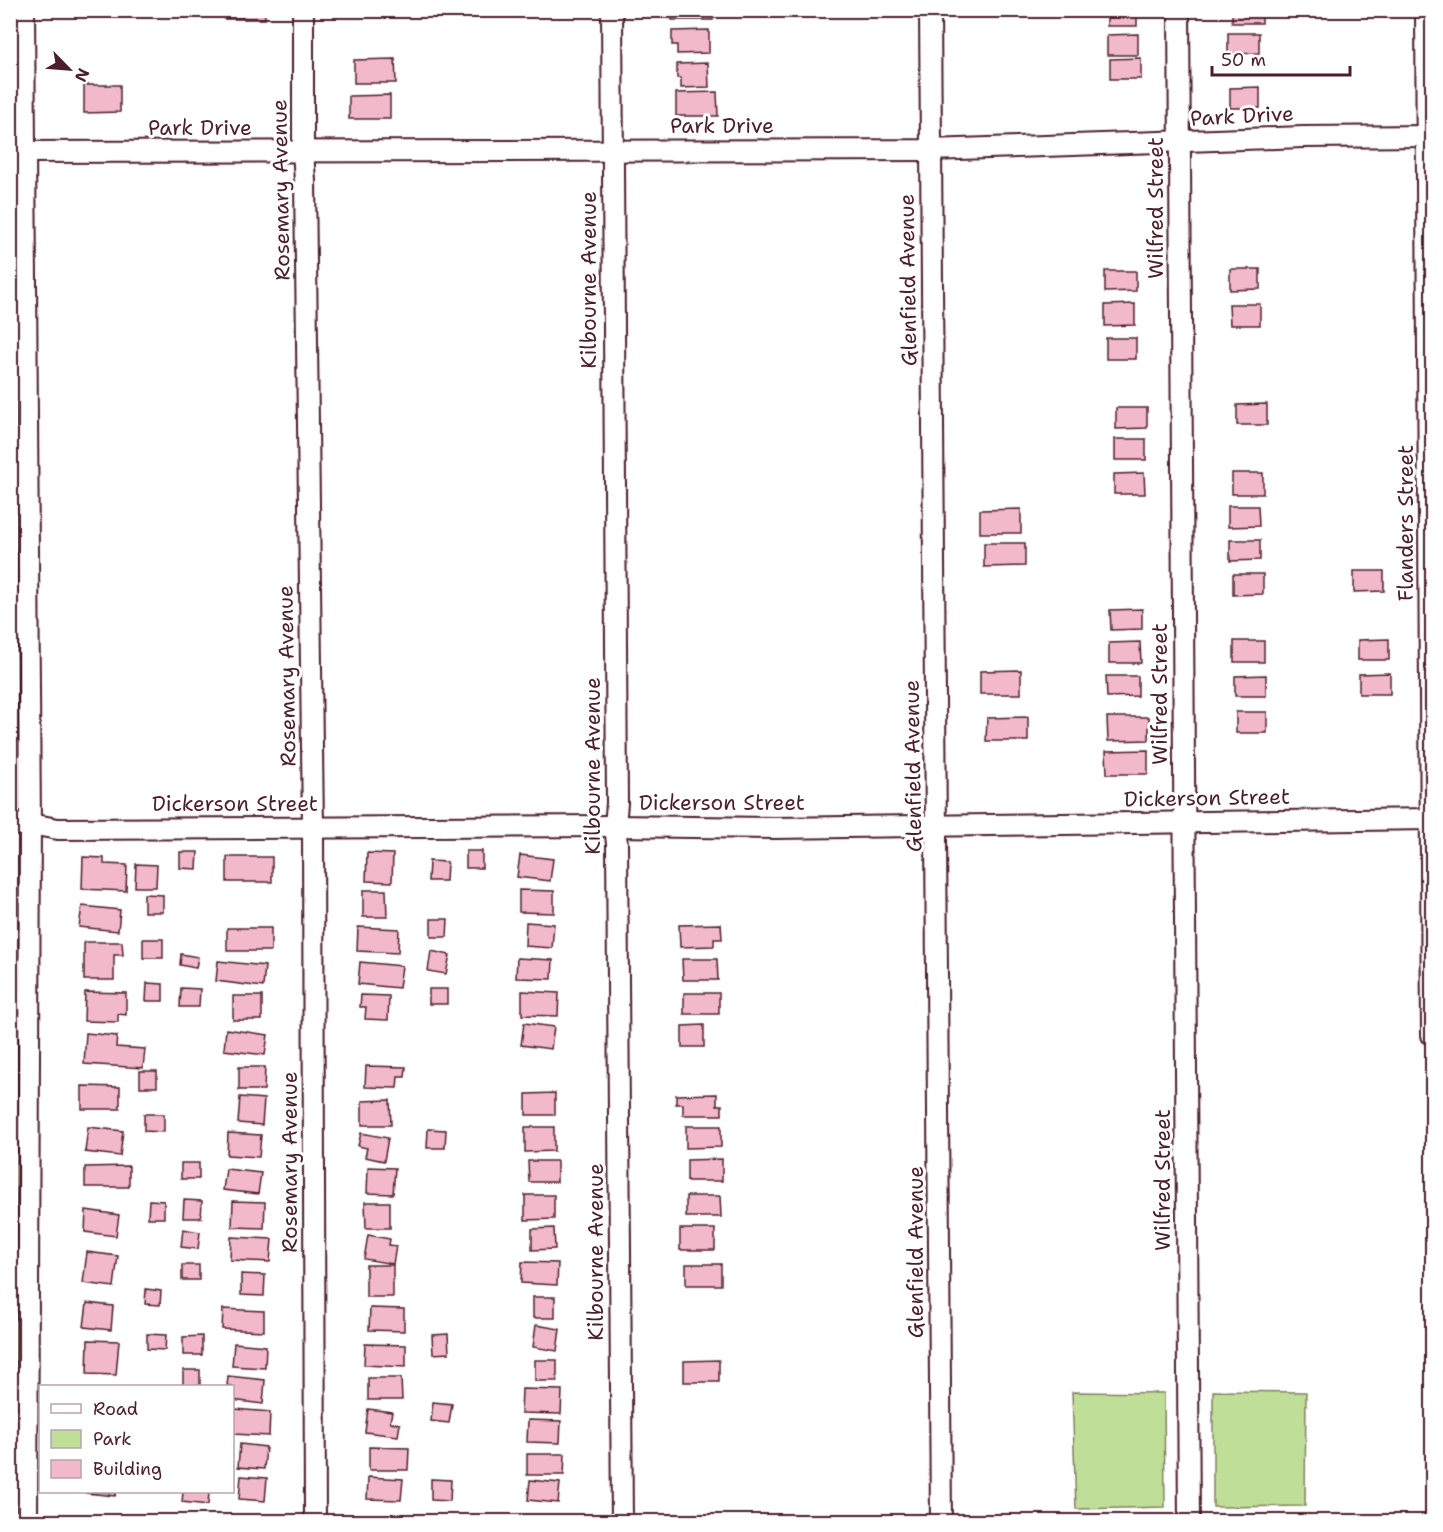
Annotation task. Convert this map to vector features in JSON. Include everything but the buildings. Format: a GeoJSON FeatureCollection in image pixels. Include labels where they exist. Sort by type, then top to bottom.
{"type":"FeatureCollection","features":[{"type":"Feature","properties":{"kind":"street"},"geometry":{"type":"LineString","coordinates":[[24,10],[17,152],[20,825],[27,1521]]}},
{"type":"Feature","properties":{"kind":"street","name":"Rosemary Avenue"},"geometry":{"type":"LineString","coordinates":[[303,10],[313,828],[315,1521]]}},
{"type":"Feature","properties":{"kind":"street","name":"Kilbourne Avenue"},"geometry":{"type":"LineString","coordinates":[[612,10],[617,803],[615,826],[617,844],[622,1521]]}},
{"type":"Feature","properties":{"kind":"street","name":"Glenfield Avenue"},"geometry":{"type":"LineString","coordinates":[[930,10],[941,1521]]}},
{"type":"Feature","properties":{"kind":"street","name":"Wilfred Street"},"geometry":{"type":"LineString","coordinates":[[1179,10],[1189,1521]]}},
{"type":"Feature","properties":{"kind":"street","name":"Flanders Street"},"geometry":{"type":"LineString","coordinates":[[1426,10],[1430,136],[1432,1035]]}},
{"type":"Feature","properties":{"kind":"street","name":"Park Drive"},"geometry":{"type":"LineString","coordinates":[[17,152],[930,150],[1303,137],[1430,136]]}},
{"type":"Feature","properties":{"kind":"street","name":"Dickerson Street"},"geometry":{"type":"LineString","coordinates":[[20,825],[58,829],[615,826],[775,828],[1432,819]]}},
{"type":"Feature","properties":{"kind":"green space"},"geometry":{"type":"Polygon","coordinates":[[[14,10],[15,109],[11,123],[10,11],[14,10]]]}},
{"type":"Feature","properties":{"kind":"green space"},"geometry":{"type":"Polygon","coordinates":[[[10,291],[13,784],[11,801],[10,801],[10,291]]]}},
{"type":"Feature","properties":{"kind":"green space"},"geometry":{"type":"Polygon","coordinates":[[[10,856],[14,858],[16,1502],[11,1512],[10,856]]]}},
{"type":"Feature","properties":{"kind":"green space"},"geometry":{"type":"Polygon","coordinates":[[[1213,1391],[1306,1392],[1305,1506],[1213,1507],[1213,1391]]]}},
{"type":"Feature","properties":{"kind":"green space"},"geometry":{"type":"Polygon","coordinates":[[[1072,1392],[1164,1393],[1165,1507],[1076,1509],[1072,1392]]]}}]}
